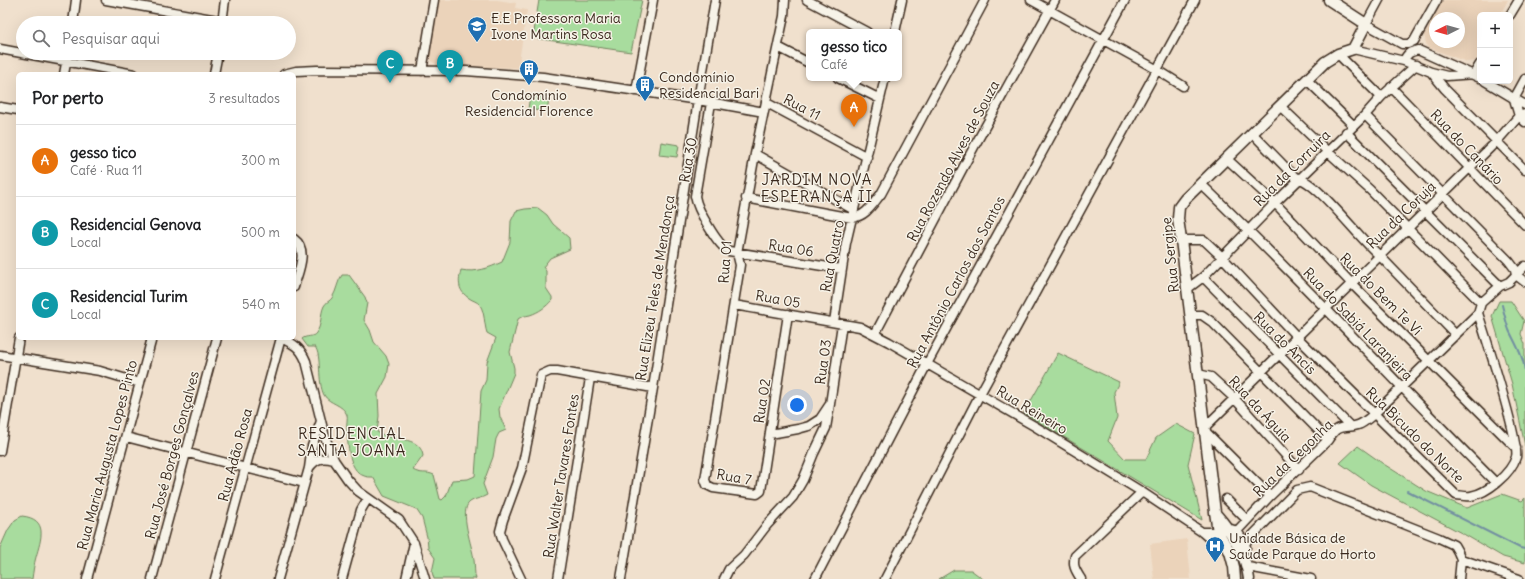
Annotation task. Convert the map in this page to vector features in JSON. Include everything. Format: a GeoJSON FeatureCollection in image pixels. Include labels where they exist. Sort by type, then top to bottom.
{"type":"FeatureCollection","features":[{"type":"Feature","properties":{"kind":"street"},"geometry":{"type":"LineString","coordinates":[[74,16],[76,0]]}},
{"type":"Feature","properties":{"kind":"street"},"geometry":{"type":"LineString","coordinates":[[106,0],[190,16]]}},
{"type":"Feature","properties":{"kind":"street"},"geometry":{"type":"LineString","coordinates":[[223,16],[225,0]]}},
{"type":"Feature","properties":{"kind":"street"},"geometry":{"type":"LineString","coordinates":[[422,71],[434,0]]}},
{"type":"Feature","properties":{"kind":"street"},"geometry":{"type":"LineString","coordinates":[[636,91],[653,0]]}},
{"type":"Feature","properties":{"kind":"street","name":"Rua Elizeu Teles de Mendonça"},"geometry":{"type":"LineString","coordinates":[[621,579],[653,388],[698,100],[716,0]]}},
{"type":"Feature","properties":{"kind":"street","name":"Rua 01"},"geometry":{"type":"LineString","coordinates":[[705,480],[740,265],[737,252],[746,198],[767,103],[786,0]]}},
{"type":"Feature","properties":{"kind":"street"},"geometry":{"type":"LineString","coordinates":[[808,0],[861,29]]}},
{"type":"Feature","properties":{"kind":"street"},"geometry":{"type":"LineString","coordinates":[[896,29],[902,0]]}},
{"type":"Feature","properties":{"kind":"street"},"geometry":{"type":"LineString","coordinates":[[755,154],[860,217],[867,211],[880,194],[986,0]]}},
{"type":"Feature","properties":{"kind":"street"},"geometry":{"type":"LineString","coordinates":[[1031,0],[1156,69],[1183,86]]}},
{"type":"Feature","properties":{"kind":"street","name":"Rua Rozendo Alves de Souza"},"geometry":{"type":"LineString","coordinates":[[875,334],[974,147],[1055,0]]}},
{"type":"Feature","properties":{"kind":"street","name":"Rua Antônio Carlos dos Santos"},"geometry":{"type":"LineString","coordinates":[[815,579],[927,364],[1125,0]]}},
{"type":"Feature","properties":{"kind":"street"},"geometry":{"type":"LineString","coordinates":[[885,579],[980,394],[1195,0]]}},
{"type":"Feature","properties":{"kind":"street"},"geometry":{"type":"LineString","coordinates":[[1329,0],[1366,24],[1402,44],[1408,44],[1414,40],[1437,0]]}},
{"type":"Feature","properties":{"kind":"street"},"geometry":{"type":"LineString","coordinates":[[1379,0],[1353,49],[1404,61],[1431,72],[1447,76],[1477,76]]}},
{"type":"Feature","properties":{"kind":"street"},"geometry":{"type":"LineString","coordinates":[[1512,12],[1519,0]]}},
{"type":"Feature","properties":{"kind":"street"},"geometry":{"type":"LineString","coordinates":[[778,47],[806,61]]}},
{"type":"Feature","properties":{"kind":"street"},"geometry":{"type":"LineString","coordinates":[[0,49],[16,51]]}},
{"type":"Feature","properties":{"kind":"street","name":"Rua Sergipe"},"geometry":{"type":"LineString","coordinates":[[1228,530],[1215,512],[1178,219],[1179,207],[1185,199],[1325,62],[1338,54],[1353,49]]}},
{"type":"Feature","properties":{"kind":"street"},"geometry":{"type":"LineString","coordinates":[[1404,61],[1406,55],[1410,52],[1418,50],[1477,76]]}},
{"type":"Feature","properties":{"kind":"street"},"geometry":{"type":"LineString","coordinates":[[1338,54],[1381,97]]}},
{"type":"Feature","properties":{"kind":"street"},"geometry":{"type":"LineString","coordinates":[[64,72],[66,60]]}},
{"type":"Feature","properties":{"kind":"street"},"geometry":{"type":"LineString","coordinates":[[79,60],[126,72]]}},
{"type":"Feature","properties":{"kind":"street"},"geometry":{"type":"LineString","coordinates":[[214,72],[217,60]]}},
{"type":"Feature","properties":{"kind":"street","name":"Rua da Corruira"},"geometry":{"type":"LineString","coordinates":[[1187,289],[1203,277],[1346,132],[1365,115],[1391,87],[1416,66]]}},
{"type":"Feature","properties":{"kind":"street","name":"Rua 11"},"geometry":{"type":"LineString","coordinates":[[296,72],[317,70],[466,71],[543,77],[698,100],[764,112]]}},
{"type":"Feature","properties":{"kind":"street"},"geometry":{"type":"LineString","coordinates":[[1431,72],[1445,89],[1525,170]]}},
{"type":"Feature","properties":{"kind":"street"},"geometry":{"type":"LineString","coordinates":[[1445,89],[1447,76]]}},
{"type":"Feature","properties":{"kind":"street"},"geometry":{"type":"LineString","coordinates":[[1514,99],[1525,79]]}},
{"type":"Feature","properties":{"kind":"street"},"geometry":{"type":"LineString","coordinates":[[1307,80],[1353,126]]}},
{"type":"Feature","properties":{"kind":"street"},"geometry":{"type":"LineString","coordinates":[[844,81],[880,100]]}},
{"type":"Feature","properties":{"kind":"street","name":"Rua Quatro"},"geometry":{"type":"LineString","coordinates":[[838,323],[841,269],[884,81]]}},
{"type":"Feature","properties":{"kind":"street"},"geometry":{"type":"LineString","coordinates":[[1490,84],[1525,105]]}},
{"type":"Feature","properties":{"kind":"street","name":"Rua do Canário"},"geometry":{"type":"LineString","coordinates":[[1391,87],[1525,225]]}},
{"type":"Feature","properties":{"kind":"street"},"geometry":{"type":"LineString","coordinates":[[1514,99],[1523,117]]}},
{"type":"Feature","properties":{"kind":"street","name":"Rua 30"},"geometry":{"type":"LineString","coordinates":[[711,103],[695,196],[696,203],[720,244],[729,251],[737,252]]}},
{"type":"Feature","properties":{"kind":"street","name":"Rua 11"},"geometry":{"type":"LineString","coordinates":[[767,103],[867,157]]}},
{"type":"Feature","properties":{"kind":"street"},"geometry":{"type":"LineString","coordinates":[[1280,106],[1370,190],[1481,303],[1500,286],[1509,282],[1525,266]]}},
{"type":"Feature","properties":{"kind":"street"},"geometry":{"type":"LineString","coordinates":[[0,107],[16,110]]}},
{"type":"Feature","properties":{"kind":"street"},"geometry":{"type":"LineString","coordinates":[[1365,115],[1509,260],[1515,268],[1516,275],[1525,282]]}},
{"type":"Feature","properties":{"kind":"street","name":"Rua da Coruja"},"geometry":{"type":"LineString","coordinates":[[1261,372],[1469,167],[1523,117]]}},
{"type":"Feature","properties":{"kind":"street"},"geometry":{"type":"LineString","coordinates":[[1346,132],[1500,286]]}},
{"type":"Feature","properties":{"kind":"street"},"geometry":{"type":"LineString","coordinates":[[1252,133],[1295,177],[1301,178],[1336,210],[1370,248],[1379,255],[1456,335]]}},
{"type":"Feature","properties":{"kind":"street","name":"Rua do Bem Te Vi"},"geometry":{"type":"LineString","coordinates":[[1227,158],[1275,203],[1351,283],[1516,448]]}},
{"type":"Feature","properties":{"kind":"street","name":"Rua do Sabiá Laranjeira"},"geometry":{"type":"LineString","coordinates":[[1201,184],[1496,483]]}},
{"type":"Feature","properties":{"kind":"street"},"geometry":{"type":"LineString","coordinates":[[746,198],[853,214]]}},
{"type":"Feature","properties":{"kind":"street"},"geometry":{"type":"LineString","coordinates":[[1181,240],[1204,240],[1222,257]]}},
{"type":"Feature","properties":{"kind":"street"},"geometry":{"type":"LineString","coordinates":[[296,241],[299,243],[302,250],[301,262],[296,280]]}},
{"type":"Feature","properties":{"kind":"street","name":"Rua 06"},"geometry":{"type":"LineString","coordinates":[[737,252],[841,269]]}},
{"type":"Feature","properties":{"kind":"street","name":"Rua Bicudo do Norte"},"geometry":{"type":"LineString","coordinates":[[1222,257],[1297,337],[1456,495],[1470,496],[1481,493],[1496,483],[1516,457],[1516,448]]}},
{"type":"Feature","properties":{"kind":"street","name":"Rua do Ancis"},"geometry":{"type":"LineString","coordinates":[[1203,277],[1350,426]]}},
{"type":"Feature","properties":{"kind":"street","name":"Rua da Cegonha"},"geometry":{"type":"LineString","coordinates":[[1228,530],[1247,520],[1328,440],[1336,430],[1343,427],[1360,425],[1374,414],[1478,313],[1481,303]]}},
{"type":"Feature","properties":{"kind":"street","name":"Rua 05"},"geometry":{"type":"LineString","coordinates":[[734,305],[838,323]]}},
{"type":"Feature","properties":{"kind":"street"},"geometry":{"type":"LineString","coordinates":[[1478,313],[1504,399],[1516,448]]}},
{"type":"Feature","properties":{"kind":"street","name":"Rua 02"},"geometry":{"type":"LineString","coordinates":[[761,491],[788,314]]}},
{"type":"Feature","properties":{"kind":"street"},"geometry":{"type":"LineString","coordinates":[[1191,315],[1202,315],[1212,322],[1328,440]]}},
{"type":"Feature","properties":{"kind":"street","name":"Rua Reineiro"},"geometry":{"type":"LineString","coordinates":[[838,323],[860,327],[875,334],[980,394],[1142,492],[1202,532],[1210,539],[1227,545]]}},
{"type":"Feature","properties":{"kind":"street","name":"Rua 03"},"geometry":{"type":"LineString","coordinates":[[770,434],[809,426],[820,419],[830,404],[838,323]]}},
{"type":"Feature","properties":{"kind":"street"},"geometry":{"type":"LineString","coordinates":[[0,451],[19,340]]}},
{"type":"Feature","properties":{"kind":"street","name":"Rua Maria Augusta Lopes Pinto"},"geometry":{"type":"LineString","coordinates":[[88,579],[151,340]]}},
{"type":"Feature","properties":{"kind":"street","name":"Rua José Borges Gonçalves"},"geometry":{"type":"LineString","coordinates":[[152,579],[216,340]]}},
{"type":"Feature","properties":{"kind":"street","name":"Rua Adão Rosa"},"geometry":{"type":"LineString","coordinates":[[215,579],[280,340]]}},
{"type":"Feature","properties":{"kind":"street"},"geometry":{"type":"LineString","coordinates":[[285,340],[302,351],[306,361],[325,437],[334,460],[348,480],[368,498],[400,520],[414,543],[424,579]]}},
{"type":"Feature","properties":{"kind":"street"},"geometry":{"type":"LineString","coordinates":[[0,355],[100,371],[140,383]]}},
{"type":"Feature","properties":{"kind":"street"},"geometry":{"type":"LineString","coordinates":[[521,579],[502,539],[500,531],[522,468],[541,375],[550,371],[558,371],[590,378],[653,388]]}},
{"type":"Feature","properties":{"kind":"street"},"geometry":{"type":"LineString","coordinates":[[1261,372],[1234,398],[1205,430],[1270,496]]}},
{"type":"Feature","properties":{"kind":"street","name":"Rua da Águia"},"geometry":{"type":"LineString","coordinates":[[1198,374],[1211,377],[1234,398],[1298,470]]}},
{"type":"Feature","properties":{"kind":"street","name":"Rua Walter Tavares Fontes"},"geometry":{"type":"LineString","coordinates":[[558,579],[590,378]]}},
{"type":"Feature","properties":{"kind":"street"},"geometry":{"type":"LineString","coordinates":[[724,579],[729,569],[744,555],[798,488],[826,428],[830,404]]}},
{"type":"Feature","properties":{"kind":"street"},"geometry":{"type":"LineString","coordinates":[[278,579],[309,468],[312,446],[321,421]]}},
{"type":"Feature","properties":{"kind":"street"},"geometry":{"type":"LineString","coordinates":[[126,437],[304,483]]}},
{"type":"Feature","properties":{"kind":"street"},"geometry":{"type":"LineString","coordinates":[[309,468],[316,459],[325,457],[334,460]]}},
{"type":"Feature","properties":{"kind":"street","name":"Rua 7"},"geometry":{"type":"LineString","coordinates":[[705,480],[707,485],[713,488],[750,494],[757,494],[761,491]]}},
{"type":"Feature","properties":{"kind":"street"},"geometry":{"type":"LineString","coordinates":[[1249,579],[1246,563],[1245,543],[1297,490],[1310,487],[1440,538],[1454,545],[1461,559],[1459,579]]}},
{"type":"Feature","properties":{"kind":"street"},"geometry":{"type":"LineString","coordinates":[[1081,579],[1074,569],[1075,556],[1142,492]]}},
{"type":"Feature","properties":{"kind":"street"},"geometry":{"type":"LineString","coordinates":[[342,579],[361,510],[368,498]]}},
{"type":"Feature","properties":{"kind":"street"},"geometry":{"type":"LineString","coordinates":[[1226,499],[1247,520]]}},
{"type":"Feature","properties":{"kind":"street"},"geometry":{"type":"LineString","coordinates":[[1228,530],[1227,545],[1232,561],[1235,579]]}},
{"type":"Feature","properties":{"kind":"street"},"geometry":{"type":"LineString","coordinates":[[1228,530],[1246,563],[1311,579]]}},
{"type":"Feature","properties":{"kind":"street"},"geometry":{"type":"LineString","coordinates":[[1202,532],[1228,530],[1245,543]]}},
{"type":"Feature","properties":{"kind":"street"},"geometry":{"type":"LineString","coordinates":[[406,579],[414,543]]}},
{"type":"Feature","properties":{"kind":"street"},"geometry":{"type":"LineString","coordinates":[[1461,559],[1519,579]]}},
{"type":"Feature","properties":{"kind":"shaded area","name":"E.E Professora Maria Ivone Martins Rosa"},"geometry":{"type":"Polygon","coordinates":[[[439,0],[497,0],[516,3],[515,8],[527,10],[518,68],[437,65],[431,61],[429,56],[439,0]]]}},
{"type":"Feature","properties":{"kind":"shaded area"},"geometry":{"type":"Polygon","coordinates":[[[1443,0],[1508,0],[1502,12],[1477,12],[1477,57],[1475,61],[1467,62],[1430,48],[1465,48],[1465,12],[1436,12],[1443,0]]]}},
{"type":"Feature","properties":{"kind":"shaded area"},"geometry":{"type":"Polygon","coordinates":[[[1429,26],[1429,48],[1427,47],[1424,35],[1429,26]]]}},
{"type":"Feature","properties":{"kind":"shaded area"},"geometry":{"type":"Polygon","coordinates":[[[1187,539],[1191,579],[1154,579],[1150,544],[1187,539]]]}},
{"type":"Feature","properties":{"kind":"green space"},"geometry":{"type":"Polygon","coordinates":[[[539,0],[642,0],[631,52],[533,38],[539,0]]]}},
{"type":"Feature","properties":{"kind":"green space"},"geometry":{"type":"Polygon","coordinates":[[[530,95],[549,98],[547,112],[528,109],[530,95]]]}},
{"type":"Feature","properties":{"kind":"green space"},"geometry":{"type":"Polygon","coordinates":[[[661,142],[679,145],[677,157],[659,155],[661,142]]]}},
{"type":"Feature","properties":{"kind":"green space"},"geometry":{"type":"Polygon","coordinates":[[[538,208],[547,215],[553,224],[569,238],[570,249],[550,258],[543,267],[546,271],[546,288],[552,297],[552,300],[539,311],[518,319],[510,352],[514,373],[499,409],[500,417],[506,430],[499,433],[496,439],[493,457],[483,484],[487,495],[470,502],[465,513],[476,579],[434,579],[432,572],[435,558],[428,548],[422,518],[416,509],[384,496],[373,477],[365,476],[354,468],[349,453],[347,415],[342,408],[326,398],[324,395],[317,351],[315,347],[308,347],[302,339],[315,335],[319,327],[324,306],[332,298],[342,275],[349,275],[365,297],[367,303],[364,320],[370,330],[374,342],[386,356],[389,364],[387,377],[378,394],[379,416],[377,432],[384,436],[410,441],[419,446],[423,456],[413,470],[434,475],[440,499],[442,500],[446,496],[452,480],[468,479],[475,476],[481,391],[486,380],[487,362],[496,338],[487,333],[483,311],[480,305],[465,295],[461,289],[459,278],[461,270],[472,271],[502,262],[510,242],[511,221],[516,211],[538,208]]]}},
{"type":"Feature","properties":{"kind":"green space"},"geometry":{"type":"Polygon","coordinates":[[[1499,301],[1511,301],[1524,321],[1521,334],[1525,344],[1525,446],[1512,384],[1492,316],[1499,301]]]}},
{"type":"Feature","properties":{"kind":"green space"},"geometry":{"type":"Polygon","coordinates":[[[1058,353],[1119,382],[1114,392],[1117,418],[1108,441],[1125,459],[1146,459],[1156,438],[1176,424],[1195,434],[1188,464],[1202,520],[1024,413],[1058,353]]]}},
{"type":"Feature","properties":{"kind":"green space"},"geometry":{"type":"Polygon","coordinates":[[[1358,446],[1426,491],[1467,508],[1502,494],[1522,501],[1525,498],[1525,563],[1503,557],[1371,485],[1340,463],[1358,446]]]}},
{"type":"Feature","properties":{"kind":"green space"},"geometry":{"type":"Polygon","coordinates":[[[22,516],[36,521],[40,526],[41,531],[40,543],[32,579],[0,579],[0,548],[8,530],[15,520],[22,516]]]}},
{"type":"Feature","properties":{"kind":"green space"},"geometry":{"type":"Polygon","coordinates":[[[954,570],[971,570],[983,579],[939,579],[954,570]]]}},
{"type":"Feature","properties":{"kind":"waterway"},"geometry":{"type":"LineString","coordinates":[[1502,305],[1509,330],[1521,356],[1525,372]]}},
{"type":"Feature","properties":{"kind":"waterway"},"geometry":{"type":"LineString","coordinates":[[1407,491],[1520,548],[1525,549]]}},
{"type":"Feature","properties":{"kind":"place","name":"E.E Professora Maria Ivone Martins Rosa"},"geometry":{"type":"Point","coordinates":[477,43]}},
{"type":"Feature","properties":{"kind":"place","name":"Residencial Turim"},"geometry":{"type":"Point","coordinates":[390,83]}},
{"type":"Feature","properties":{"kind":"place","name":"Residencial Genova"},"geometry":{"type":"Point","coordinates":[450,83]}},
{"type":"Feature","properties":{"kind":"place","name":"Condomínio Residencial Florence"},"geometry":{"type":"Point","coordinates":[529,86]}},
{"type":"Feature","properties":{"kind":"place","name":"Condomínio Residencial Bari"},"geometry":{"type":"Point","coordinates":[645,102]}},
{"type":"Feature","properties":{"kind":"place","name":"gesso tico"},"geometry":{"type":"Point","coordinates":[854,127]}},
{"type":"Feature","properties":{"kind":"place","name":"Unidade Básica de Saúde Parque do Horto"},"geometry":{"type":"Point","coordinates":[1215,563]}},
{"type":"Feature","properties":{"kind":"district","name":"JARDIM NOVA ESPERANÇA II"},"geometry":{"type":"Point","coordinates":[817,188]}},
{"type":"Feature","properties":{"kind":"district","name":"RESIDENCIAL SANTA JOANA"},"geometry":{"type":"Point","coordinates":[352,442]}}]}
